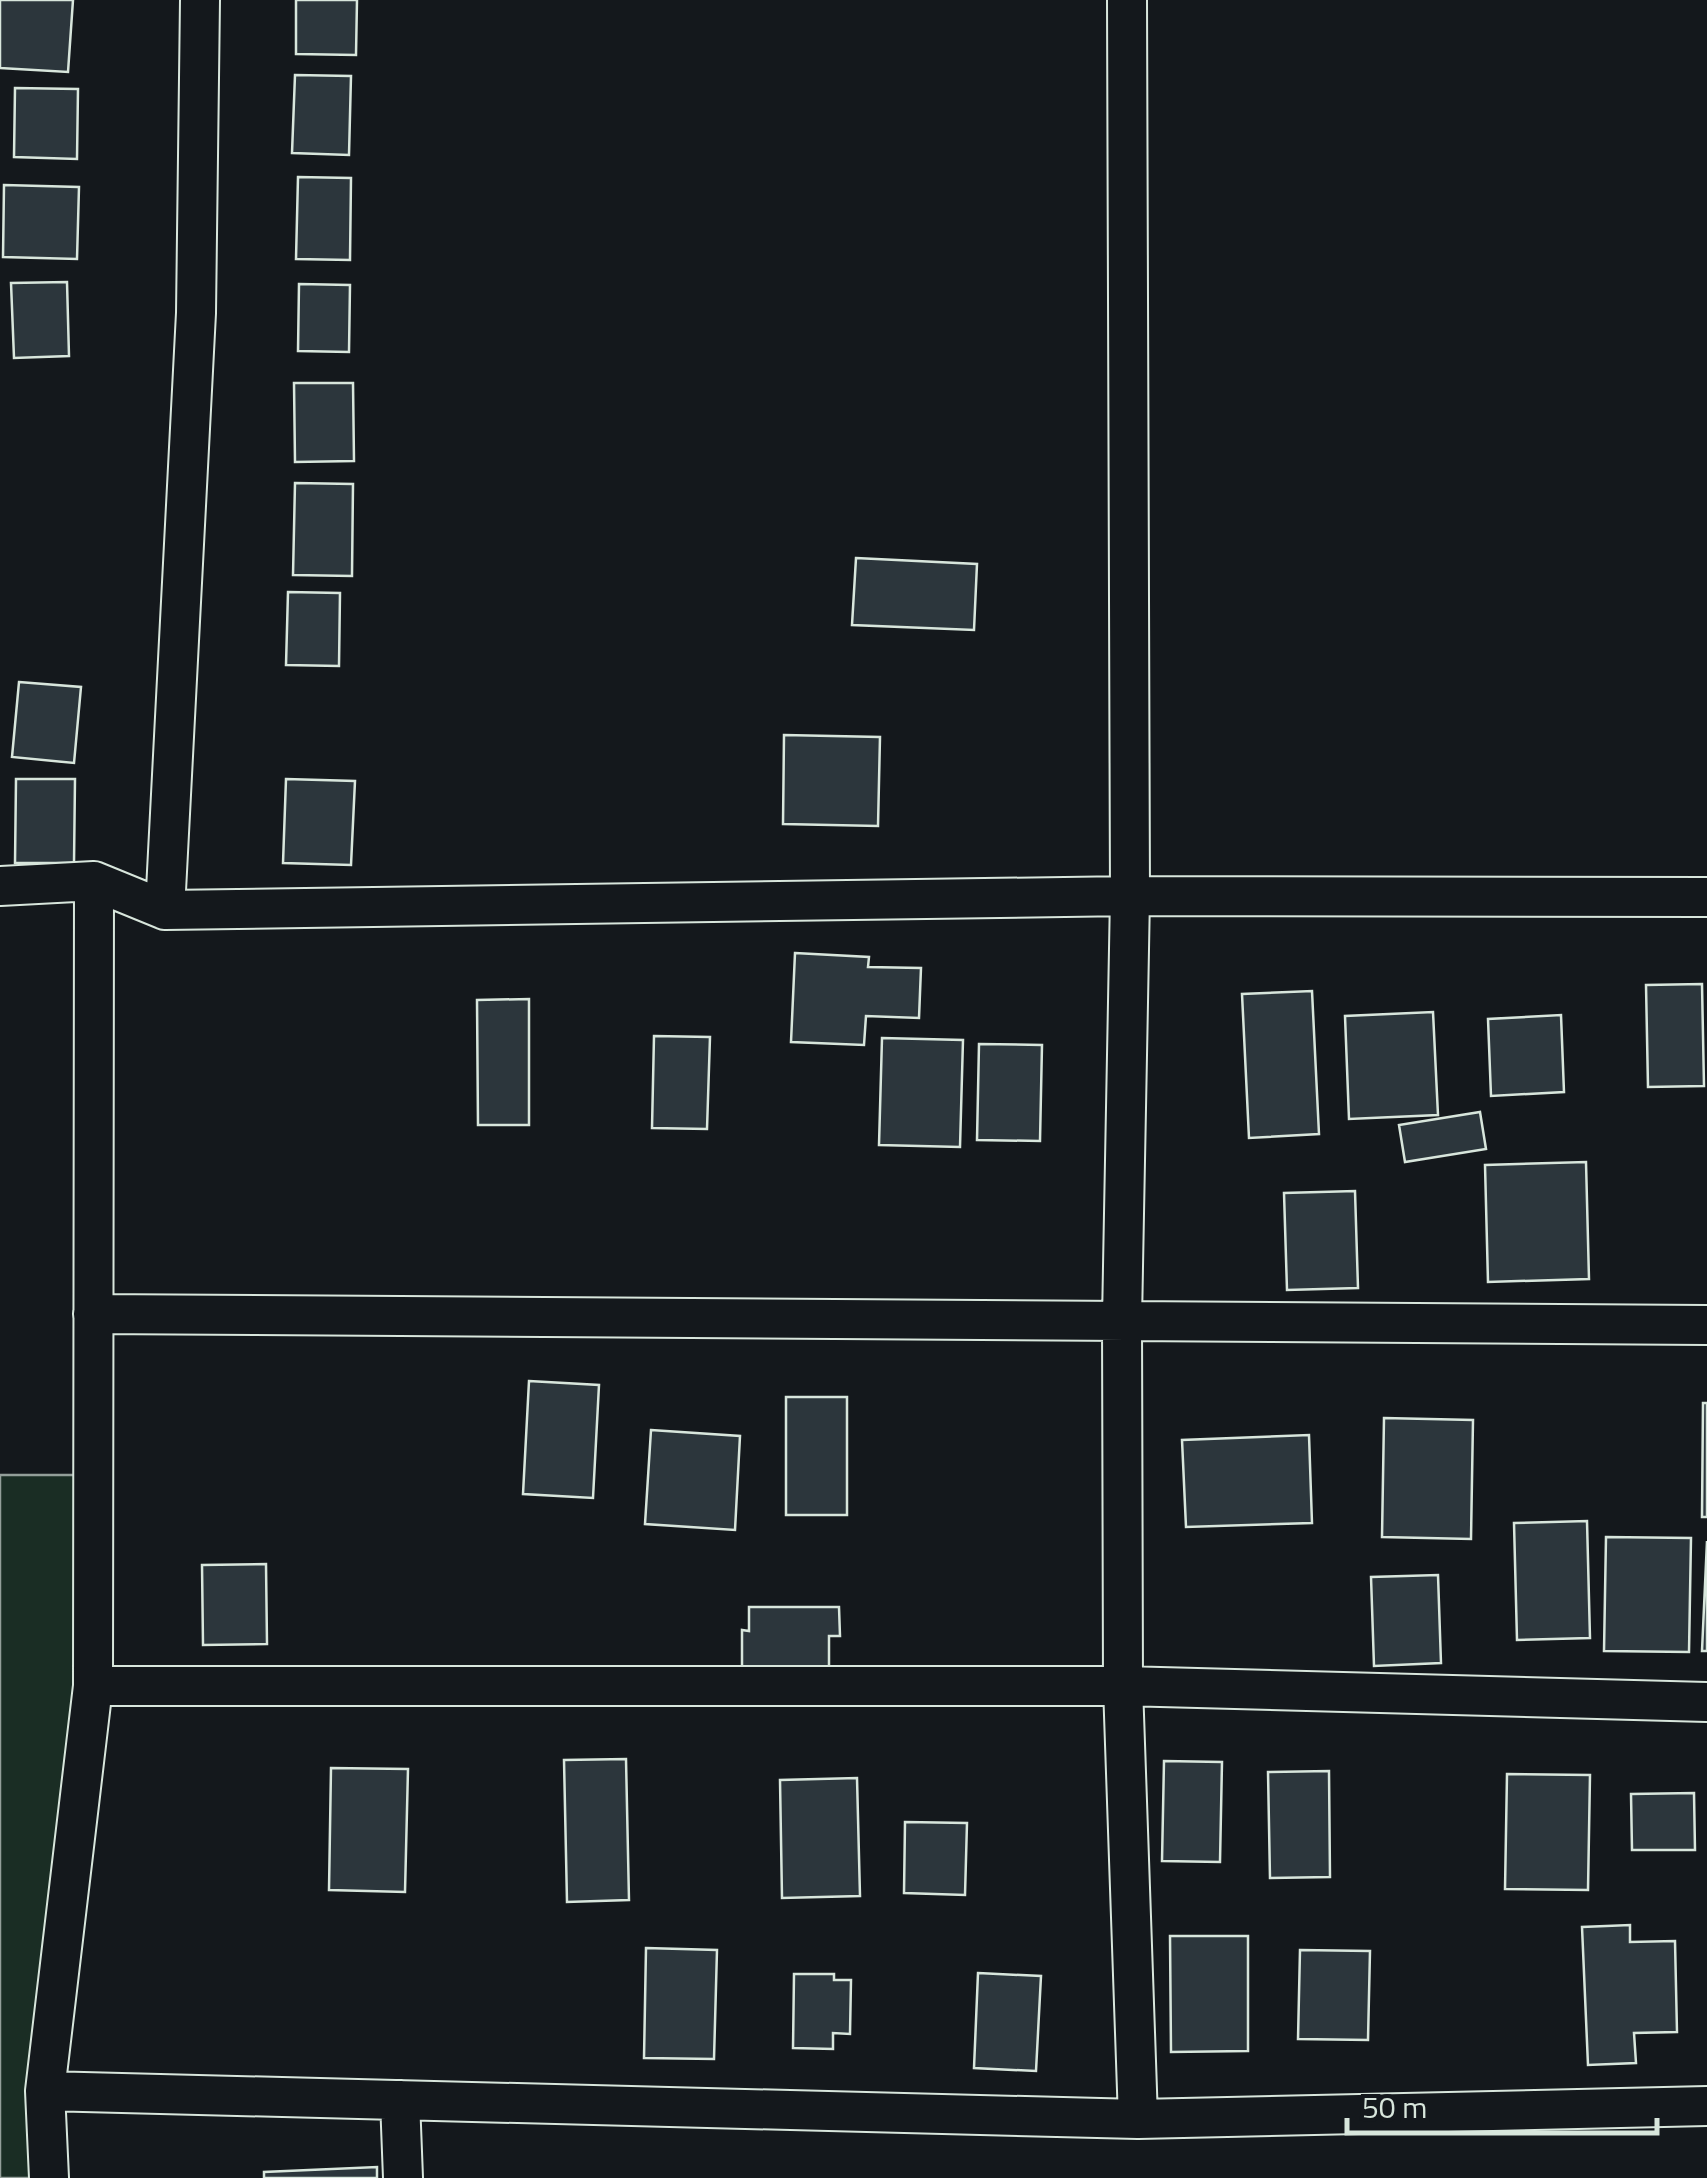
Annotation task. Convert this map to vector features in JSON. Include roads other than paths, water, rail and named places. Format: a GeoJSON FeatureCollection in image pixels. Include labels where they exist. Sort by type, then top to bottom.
{"type":"FeatureCollection","features":[{"type":"Feature","properties":{"kind":"street"},"geometry":{"type":"LineString","coordinates":[[166,910],[196,313],[200,0]]}},
{"type":"Feature","properties":{"kind":"street"},"geometry":{"type":"LineString","coordinates":[[1127,0],[1130,896],[1122,1320],[1122,1686],[1138,2120]]}},
{"type":"Feature","properties":{"kind":"street"},"geometry":{"type":"LineString","coordinates":[[48,2178],[45,2092],[93,1686],[94,881]]}},
{"type":"Feature","properties":{"kind":"street"},"geometry":{"type":"LineString","coordinates":[[0,886],[94,881],[166,910],[1130,896],[1707,898]]}},
{"type":"Feature","properties":{"kind":"street"},"geometry":{"type":"LineString","coordinates":[[93,1314],[1707,1325]]}},
{"type":"Feature","properties":{"kind":"street"},"geometry":{"type":"LineString","coordinates":[[93,1686],[1122,1686],[1707,1702]]}},
{"type":"Feature","properties":{"kind":"street"},"geometry":{"type":"LineString","coordinates":[[45,2092],[1138,2120],[1707,2106]]}},
{"type":"Feature","properties":{"kind":"street"},"geometry":{"type":"LineString","coordinates":[[400,2100],[404,2178]]}}]}
